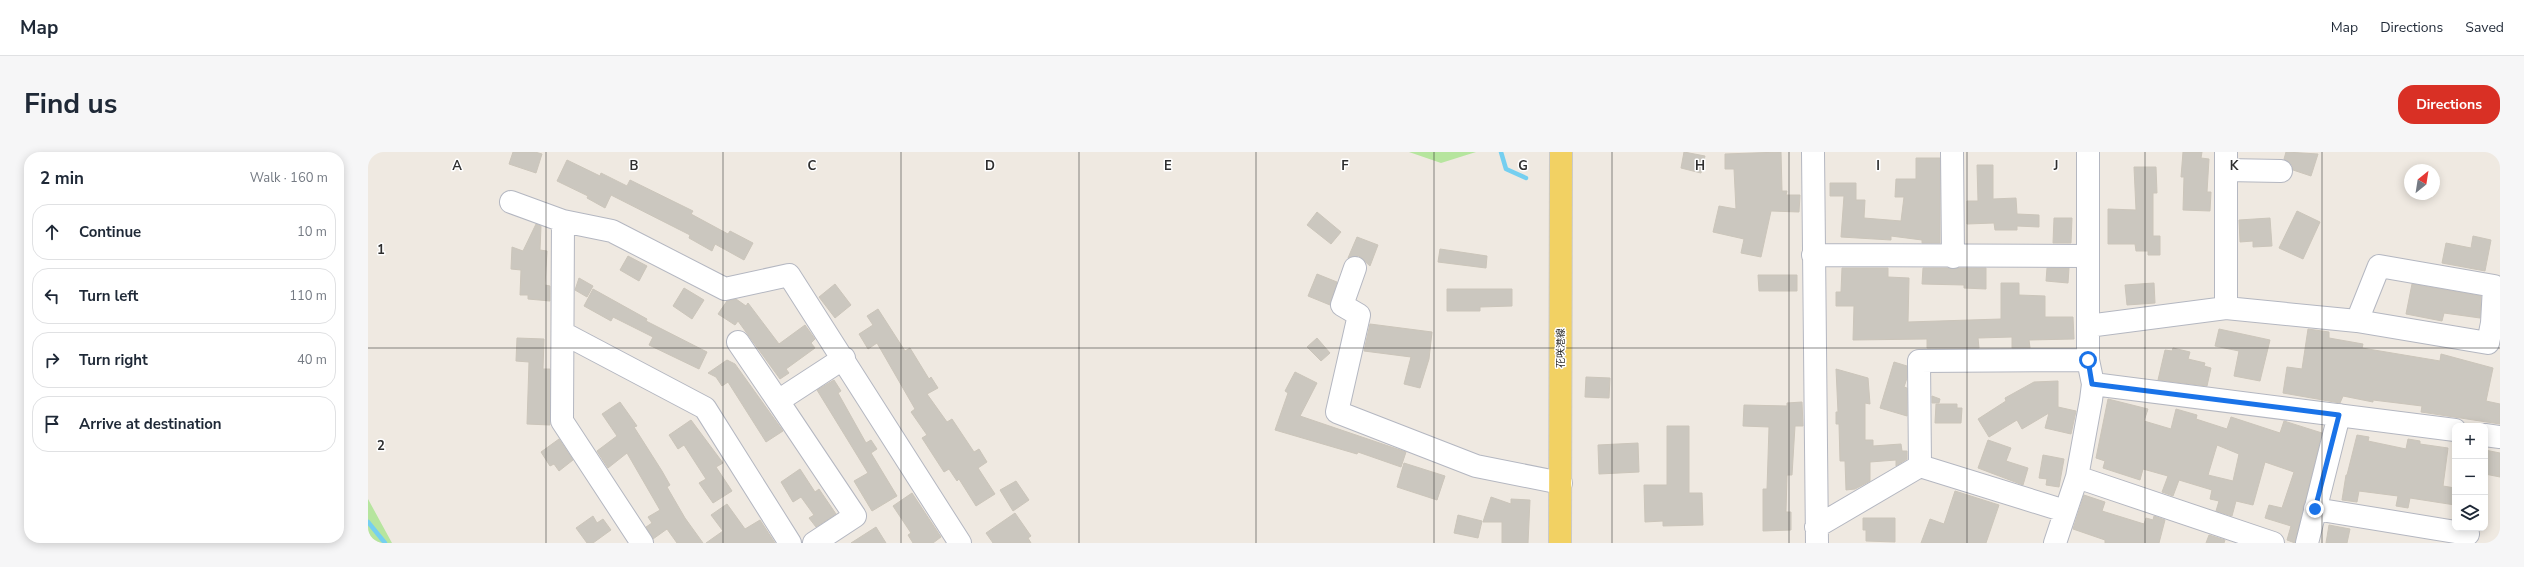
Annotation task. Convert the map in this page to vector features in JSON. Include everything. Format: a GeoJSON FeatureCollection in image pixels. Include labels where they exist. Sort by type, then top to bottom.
{"type":"FeatureCollection","features":[{"type":"Feature","properties":{"kind":"main road","name":"花咲港線"},"geometry":{"type":"LineString","coordinates":[[1560,543],[1561,152]]}},
{"type":"Feature","properties":{"kind":"street"},"geometry":{"type":"LineString","coordinates":[[1813,152],[1816,535]]}},
{"type":"Feature","properties":{"kind":"street"},"geometry":{"type":"LineString","coordinates":[[1952,152],[1953,256]]}},
{"type":"Feature","properties":{"kind":"street"},"geometry":{"type":"LineString","coordinates":[[2055,543],[2077,478],[2092,384],[2088,360],[2088,152]]}},
{"type":"Feature","properties":{"kind":"street"},"geometry":{"type":"LineString","coordinates":[[2226,308],[2226,161],[2281,171]]}},
{"type":"Feature","properties":{"kind":"street"},"geometry":{"type":"LineString","coordinates":[[511,202],[563,221],[612,231],[725,289],[789,275],[844,358],[960,543]]}},
{"type":"Feature","properties":{"kind":"street"},"geometry":{"type":"LineString","coordinates":[[563,221],[562,421],[642,543]]}},
{"type":"Feature","properties":{"kind":"street"},"geometry":{"type":"LineString","coordinates":[[1813,255],[2088,256]]}},
{"type":"Feature","properties":{"kind":"street"},"geometry":{"type":"LineString","coordinates":[[2088,326],[2226,308],[2357,321],[2488,343],[2492,323],[2494,286],[2379,266],[2357,321]]}},
{"type":"Feature","properties":{"kind":"street"},"geometry":{"type":"LineString","coordinates":[[1355,268],[1342,305],[1359,315],[1337,412],[1476,466],[1561,483]]}},
{"type":"Feature","properties":{"kind":"street"},"geometry":{"type":"LineString","coordinates":[[563,333],[705,408],[790,543]]}},
{"type":"Feature","properties":{"kind":"street"},"geometry":{"type":"LineString","coordinates":[[738,342],[855,516],[820,542]]}},
{"type":"Feature","properties":{"kind":"street"},"geometry":{"type":"LineString","coordinates":[[778,400],[844,358]]}},
{"type":"Feature","properties":{"kind":"street"},"geometry":{"type":"LineString","coordinates":[[1920,466],[1919,361],[2088,360]]}},
{"type":"Feature","properties":{"kind":"street"},"geometry":{"type":"LineString","coordinates":[[2092,384],[2452,430]]}},
{"type":"Feature","properties":{"kind":"street"},"geometry":{"type":"LineString","coordinates":[[2307,543],[2339,415]]}},
{"type":"Feature","properties":{"kind":"street"},"geometry":{"type":"LineString","coordinates":[[2488,435],[2500,437]]}},
{"type":"Feature","properties":{"kind":"street"},"geometry":{"type":"LineString","coordinates":[[1816,535],[1920,466]]}},
{"type":"Feature","properties":{"kind":"street"},"geometry":{"type":"LineString","coordinates":[[1920,466],[2065,511]]}},
{"type":"Feature","properties":{"kind":"street"},"geometry":{"type":"LineString","coordinates":[[2077,478],[2273,543]]}},
{"type":"Feature","properties":{"kind":"street"},"geometry":{"type":"LineString","coordinates":[[2315,509],[2468,534]]}},
{"type":"Feature","properties":{"kind":"green space"},"geometry":{"type":"Polygon","coordinates":[[[1409,152],[1476,152],[1441,163],[1409,152]]]}},
{"type":"Feature","properties":{"kind":"green space"},"geometry":{"type":"Polygon","coordinates":[[[368,499],[392,543],[368,543],[368,499]]]}},
{"type":"Feature","properties":{"kind":"building"},"geometry":{"type":"Polygon","coordinates":[[[513,152],[535,152],[542,154],[536,173],[509,164],[513,152]]]}},
{"type":"Feature","properties":{"kind":"building"},"geometry":{"type":"Polygon","coordinates":[[[1684,152],[1705,156],[1701,173],[1681,168],[1684,152]]]}},
{"type":"Feature","properties":{"kind":"building"},"geometry":{"type":"Polygon","coordinates":[[[1781,152],[1782,191],[1787,191],[1786,195],[1800,195],[1799,212],[1771,211],[1761,257],[1741,253],[1744,239],[1713,232],[1719,206],[1736,209],[1734,169],[1725,169],[1725,154],[1781,152]]]}},
{"type":"Feature","properties":{"kind":"building"},"geometry":{"type":"Polygon","coordinates":[[[2183,152],[2202,152],[2201,158],[2209,159],[2207,192],[2211,192],[2210,211],[2183,210],[2184,177],[2181,177],[2183,152]]]}},
{"type":"Feature","properties":{"kind":"building"},"geometry":{"type":"Polygon","coordinates":[[[2286,152],[2318,154],[2311,176],[2293,170],[2292,165],[2284,159],[2286,152]]]}},
{"type":"Feature","properties":{"kind":"building"},"geometry":{"type":"Polygon","coordinates":[[[1916,158],[1940,158],[1940,243],[1922,243],[1922,240],[1891,236],[1891,240],[1841,237],[1844,196],[1830,196],[1830,183],[1856,183],[1856,200],[1865,200],[1864,218],[1901,221],[1904,197],[1895,197],[1896,179],[1916,179],[1916,158]]]}},
{"type":"Feature","properties":{"kind":"building"},"geometry":{"type":"Polygon","coordinates":[[[567,160],[600,176],[601,173],[627,186],[630,180],[693,211],[691,214],[728,234],[730,231],[753,243],[744,260],[715,244],[712,251],[689,238],[690,235],[611,195],[605,208],[587,198],[588,196],[557,181],[567,160]]]}},
{"type":"Feature","properties":{"kind":"building"},"geometry":{"type":"Polygon","coordinates":[[[1977,165],[1993,165],[1993,199],[2016,198],[2017,214],[2039,215],[2039,227],[2017,226],[2017,230],[1995,230],[1994,223],[1967,224],[1967,201],[1978,201],[1977,165]]]}},
{"type":"Feature","properties":{"kind":"building"},"geometry":{"type":"Polygon","coordinates":[[[2134,167],[2156,167],[2157,193],[2153,193],[2153,236],[2160,236],[2160,255],[2148,255],[2148,251],[2136,251],[2135,244],[2108,244],[2108,209],[2136,210],[2134,167]]]}},
{"type":"Feature","properties":{"kind":"building"},"geometry":{"type":"Polygon","coordinates":[[[2297,211],[2320,222],[2303,259],[2279,248],[2297,211]]]}},
{"type":"Feature","properties":{"kind":"building"},"geometry":{"type":"Polygon","coordinates":[[[1317,212],[1341,232],[1331,244],[1307,225],[1317,212]]]}},
{"type":"Feature","properties":{"kind":"building"},"geometry":{"type":"Polygon","coordinates":[[[2054,218],[2072,218],[2071,243],[2053,243],[2054,218]]]}},
{"type":"Feature","properties":{"kind":"building"},"geometry":{"type":"Polygon","coordinates":[[[2270,218],[2272,246],[2253,247],[2253,241],[2240,242],[2239,220],[2270,218]]]}},
{"type":"Feature","properties":{"kind":"building"},"geometry":{"type":"Polygon","coordinates":[[[536,224],[541,226],[540,250],[547,251],[545,285],[550,286],[550,301],[528,299],[528,295],[520,295],[521,270],[511,269],[512,247],[523,251],[536,224]]]}},
{"type":"Feature","properties":{"kind":"building"},"geometry":{"type":"Polygon","coordinates":[[[2473,236],[2491,240],[2485,271],[2442,263],[2446,243],[2471,248],[2473,236]]]}},
{"type":"Feature","properties":{"kind":"building"},"geometry":{"type":"Polygon","coordinates":[[[1357,237],[1378,245],[1370,266],[1359,256],[1348,258],[1357,237]]]}},
{"type":"Feature","properties":{"kind":"building"},"geometry":{"type":"Polygon","coordinates":[[[1440,249],[1487,256],[1486,268],[1438,262],[1440,249]]]}},
{"type":"Feature","properties":{"kind":"building"},"geometry":{"type":"Polygon","coordinates":[[[628,256],[647,266],[639,281],[620,270],[628,256]]]}},
{"type":"Feature","properties":{"kind":"building"},"geometry":{"type":"Polygon","coordinates":[[[1842,268],[1888,268],[1888,277],[1909,278],[1908,322],[2001,319],[2001,283],[2019,283],[2019,295],[2045,296],[2045,317],[2073,317],[2074,339],[2029,340],[2030,348],[2012,348],[2012,337],[1978,338],[1979,348],[1927,348],[1927,339],[1853,340],[1854,306],[1836,306],[1836,292],[1841,292],[1842,268]]]}},
{"type":"Feature","properties":{"kind":"building"},"geometry":{"type":"Polygon","coordinates":[[[1923,268],[1986,268],[1986,289],[1964,288],[1964,285],[1922,284],[1923,268]]]}},
{"type":"Feature","properties":{"kind":"building"},"geometry":{"type":"Polygon","coordinates":[[[2047,268],[2069,268],[2068,283],[2046,281],[2047,268]]]}},
{"type":"Feature","properties":{"kind":"building"},"geometry":{"type":"Polygon","coordinates":[[[1317,274],[1337,282],[1330,305],[1308,296],[1317,274]]]}},
{"type":"Feature","properties":{"kind":"building"},"geometry":{"type":"Polygon","coordinates":[[[1758,275],[1797,275],[1797,291],[1759,291],[1758,275]]]}},
{"type":"Feature","properties":{"kind":"building"},"geometry":{"type":"Polygon","coordinates":[[[579,278],[593,286],[587,297],[575,290],[579,278]]]}},
{"type":"Feature","properties":{"kind":"building"},"geometry":{"type":"Polygon","coordinates":[[[2154,283],[2155,303],[2127,305],[2125,285],[2154,283]]]}},
{"type":"Feature","properties":{"kind":"building"},"geometry":{"type":"Polygon","coordinates":[[[835,284],[851,305],[835,318],[819,297],[835,284]]]}},
{"type":"Feature","properties":{"kind":"building"},"geometry":{"type":"Polygon","coordinates":[[[2412,284],[2481,296],[2480,318],[2444,313],[2442,321],[2406,314],[2412,284]]]}},
{"type":"Feature","properties":{"kind":"building"},"geometry":{"type":"Polygon","coordinates":[[[684,288],[704,300],[692,319],[673,306],[684,288]]]}},
{"type":"Feature","properties":{"kind":"building"},"geometry":{"type":"Polygon","coordinates":[[[593,289],[647,319],[646,321],[707,352],[699,369],[649,345],[653,337],[613,317],[611,321],[584,306],[593,289]]]}},
{"type":"Feature","properties":{"kind":"building"},"geometry":{"type":"Polygon","coordinates":[[[1447,289],[1512,289],[1512,306],[1480,307],[1480,311],[1447,311],[1447,289]]]}},
{"type":"Feature","properties":{"kind":"building"},"geometry":{"type":"Polygon","coordinates":[[[736,299],[746,306],[748,303],[779,344],[805,325],[815,339],[811,343],[815,348],[786,369],[789,373],[780,379],[738,321],[735,325],[718,314],[727,301],[736,299]]]}},
{"type":"Feature","properties":{"kind":"building"},"geometry":{"type":"Polygon","coordinates":[[[878,309],[905,351],[910,348],[929,379],[931,377],[938,388],[927,394],[947,422],[952,419],[974,452],[979,449],[987,462],[978,468],[995,494],[976,506],[959,479],[957,481],[949,469],[944,472],[922,438],[927,435],[911,412],[915,409],[877,343],[868,349],[859,334],[873,325],[867,316],[878,309]]]}},
{"type":"Feature","properties":{"kind":"building"},"geometry":{"type":"Polygon","coordinates":[[[1370,324],[1432,332],[1429,359],[1420,388],[1404,384],[1411,357],[1364,351],[1370,324]]]}},
{"type":"Feature","properties":{"kind":"building"},"geometry":{"type":"Polygon","coordinates":[[[2219,329],[2270,340],[2260,381],[2234,376],[2239,351],[2215,346],[2219,329]]]}},
{"type":"Feature","properties":{"kind":"building"},"geometry":{"type":"Polygon","coordinates":[[[2308,329],[2329,332],[2329,338],[2363,344],[2362,348],[2440,361],[2441,354],[2493,368],[2486,401],[2500,404],[2500,424],[2421,412],[2422,406],[2373,400],[2373,402],[2343,396],[2340,403],[2283,393],[2287,367],[2302,369],[2308,329]]]}},
{"type":"Feature","properties":{"kind":"building"},"geometry":{"type":"Polygon","coordinates":[[[517,338],[544,339],[543,369],[550,369],[550,425],[527,424],[529,362],[516,361],[517,338]]]}},
{"type":"Feature","properties":{"kind":"building"},"geometry":{"type":"Polygon","coordinates":[[[1317,338],[1330,353],[1321,361],[1307,347],[1317,338]]]}},
{"type":"Feature","properties":{"kind":"building"},"geometry":{"type":"Polygon","coordinates":[[[2173,348],[2190,352],[2188,359],[2205,363],[2204,366],[2211,368],[2207,386],[2158,380],[2165,350],[2172,351],[2173,348]]]}},
{"type":"Feature","properties":{"kind":"building"},"geometry":{"type":"Polygon","coordinates":[[[727,360],[735,364],[783,431],[766,442],[728,382],[722,386],[716,377],[708,373],[727,360]]]}},
{"type":"Feature","properties":{"kind":"building"},"geometry":{"type":"Polygon","coordinates":[[[1894,362],[1907,366],[1907,378],[1904,387],[1907,388],[1907,416],[1880,408],[1894,362]]]}},
{"type":"Feature","properties":{"kind":"building"},"geometry":{"type":"Polygon","coordinates":[[[1836,369],[1868,378],[1870,404],[1865,403],[1865,440],[1873,440],[1873,446],[1901,444],[1902,451],[1907,451],[1907,459],[1896,466],[1896,460],[1870,462],[1870,481],[1855,489],[1846,490],[1845,461],[1840,461],[1839,424],[1836,424],[1836,412],[1838,412],[1836,369]]]}},
{"type":"Feature","properties":{"kind":"building"},"geometry":{"type":"Polygon","coordinates":[[[1295,372],[1317,383],[1300,416],[1406,452],[1401,467],[1358,452],[1357,454],[1275,430],[1288,393],[1285,391],[1295,372]]]}},
{"type":"Feature","properties":{"kind":"building"},"geometry":{"type":"Polygon","coordinates":[[[1586,377],[1610,378],[1609,398],[1585,397],[1586,377]]]}},
{"type":"Feature","properties":{"kind":"building"},"geometry":{"type":"Polygon","coordinates":[[[834,380],[841,391],[838,393],[866,443],[871,440],[877,449],[871,453],[897,496],[872,511],[854,481],[868,473],[817,390],[834,380]]]}},
{"type":"Feature","properties":{"kind":"building"},"geometry":{"type":"Polygon","coordinates":[[[2058,381],[2058,407],[2076,411],[2071,434],[2045,428],[2049,413],[2022,429],[2017,420],[1989,437],[1978,419],[2006,401],[2005,398],[2034,382],[2058,381]]]}},
{"type":"Feature","properties":{"kind":"building"},"geometry":{"type":"Polygon","coordinates":[[[1932,396],[1940,399],[1939,403],[1932,403],[1932,396]]]}},
{"type":"Feature","properties":{"kind":"building"},"geometry":{"type":"Polygon","coordinates":[[[2108,399],[2148,409],[2144,421],[2171,429],[2176,409],[2197,415],[2196,419],[2227,429],[2231,417],[2280,433],[2284,421],[2322,433],[2295,543],[2287,540],[2291,526],[2265,518],[2269,505],[2282,508],[2294,472],[2265,462],[2253,505],[2236,501],[2232,516],[2216,511],[2219,501],[2210,499],[2212,490],[2179,480],[2173,496],[2162,492],[2168,476],[2143,469],[2140,480],[2103,468],[2105,461],[2096,458],[2108,399]],[[2217,445],[2208,475],[2233,481],[2239,454],[2217,445]]]}},
{"type":"Feature","properties":{"kind":"building"},"geometry":{"type":"Polygon","coordinates":[[[620,402],[637,426],[634,427],[670,485],[667,487],[685,518],[703,543],[677,543],[667,529],[653,539],[646,527],[652,523],[648,517],[660,510],[627,453],[608,468],[597,451],[617,436],[602,414],[620,402]]]}},
{"type":"Feature","properties":{"kind":"building"},"geometry":{"type":"Polygon","coordinates":[[[1802,402],[1803,426],[1795,426],[1792,475],[1787,475],[1786,512],[1791,512],[1791,530],[1763,531],[1763,489],[1767,489],[1769,427],[1743,426],[1744,405],[1787,406],[1787,403],[1802,402]]]}},
{"type":"Feature","properties":{"kind":"building"},"geometry":{"type":"Polygon","coordinates":[[[1936,404],[1957,404],[1957,408],[1962,408],[1961,423],[1935,423],[1936,404]]]}},
{"type":"Feature","properties":{"kind":"building"},"geometry":{"type":"Polygon","coordinates":[[[691,420],[723,463],[716,467],[732,491],[713,503],[699,483],[706,479],[684,445],[678,449],[669,435],[691,420]]]}},
{"type":"Feature","properties":{"kind":"building"},"geometry":{"type":"Polygon","coordinates":[[[1667,426],[1689,426],[1689,493],[1702,493],[1703,525],[1663,526],[1663,521],[1645,522],[1644,485],[1667,485],[1667,426]]]}},
{"type":"Feature","properties":{"kind":"building"},"geometry":{"type":"Polygon","coordinates":[[[2357,435],[2369,437],[2368,441],[2406,449],[2408,439],[2420,441],[2420,444],[2448,448],[2443,486],[2452,488],[2452,505],[2410,498],[2408,508],[2396,506],[2398,496],[2359,491],[2357,502],[2342,500],[2357,435]]]}},
{"type":"Feature","properties":{"kind":"building"},"geometry":{"type":"Polygon","coordinates":[[[559,439],[573,460],[559,471],[554,464],[550,466],[541,452],[559,439]]]}},
{"type":"Feature","properties":{"kind":"building"},"geometry":{"type":"Polygon","coordinates":[[[1988,440],[2011,448],[2006,461],[2028,468],[2023,485],[1978,468],[1988,440]]]}},
{"type":"Feature","properties":{"kind":"building"},"geometry":{"type":"Polygon","coordinates":[[[1638,443],[1639,472],[1599,474],[1598,445],[1638,443]]]}},
{"type":"Feature","properties":{"kind":"building"},"geometry":{"type":"Polygon","coordinates":[[[2488,451],[2500,453],[2500,477],[2488,475],[2488,451]]]}},
{"type":"Feature","properties":{"kind":"building"},"geometry":{"type":"Polygon","coordinates":[[[2043,455],[2064,459],[2059,487],[2046,485],[2047,479],[2039,478],[2043,455]]]}},
{"type":"Feature","properties":{"kind":"building"},"geometry":{"type":"Polygon","coordinates":[[[1404,463],[1445,476],[1437,500],[1397,487],[1404,463]]]}},
{"type":"Feature","properties":{"kind":"building"},"geometry":{"type":"Polygon","coordinates":[[[800,469],[815,492],[819,489],[836,514],[816,527],[809,518],[814,515],[801,497],[793,502],[781,482],[800,469]]]}},
{"type":"Feature","properties":{"kind":"building"},"geometry":{"type":"Polygon","coordinates":[[[1016,481],[1029,500],[1013,511],[1000,490],[1016,481]]]}},
{"type":"Feature","properties":{"kind":"building"},"geometry":{"type":"Polygon","coordinates":[[[1955,491],[1999,505],[1986,543],[1921,543],[1930,519],[1944,524],[1955,491]]]}},
{"type":"Feature","properties":{"kind":"building"},"geometry":{"type":"Polygon","coordinates":[[[912,493],[941,537],[933,543],[913,543],[908,535],[911,533],[893,506],[912,493]]]}},
{"type":"Feature","properties":{"kind":"building"},"geometry":{"type":"Polygon","coordinates":[[[2084,495],[2105,502],[2102,511],[2144,524],[2146,518],[2153,520],[2154,516],[2165,520],[2159,543],[2105,543],[2105,540],[2073,529],[2084,495]]]}},
{"type":"Feature","properties":{"kind":"building"},"geometry":{"type":"Polygon","coordinates":[[[1491,497],[1511,504],[1511,499],[1530,500],[1528,543],[1502,543],[1502,522],[1483,522],[1491,497]]]}},
{"type":"Feature","properties":{"kind":"building"},"geometry":{"type":"Polygon","coordinates":[[[727,504],[745,529],[760,520],[775,543],[706,543],[723,531],[711,515],[727,504]]]}},
{"type":"Feature","properties":{"kind":"building"},"geometry":{"type":"Polygon","coordinates":[[[1015,513],[1031,536],[1028,538],[1031,543],[993,543],[986,533],[1015,513]]]}},
{"type":"Feature","properties":{"kind":"building"},"geometry":{"type":"Polygon","coordinates":[[[1458,515],[1482,521],[1478,538],[1454,533],[1458,515]]]}},
{"type":"Feature","properties":{"kind":"building"},"geometry":{"type":"Polygon","coordinates":[[[593,516],[597,523],[603,519],[611,530],[593,543],[587,543],[576,528],[593,516]]]}},
{"type":"Feature","properties":{"kind":"building"},"geometry":{"type":"Polygon","coordinates":[[[1863,518],[1895,518],[1895,542],[1866,541],[1866,530],[1863,530],[1863,518]]]}},
{"type":"Feature","properties":{"kind":"building"},"geometry":{"type":"Polygon","coordinates":[[[2329,525],[2350,529],[2347,543],[2326,543],[2329,525]]]}},
{"type":"Feature","properties":{"kind":"building"},"geometry":{"type":"Polygon","coordinates":[[[876,527],[886,543],[851,543],[876,527]]]}},
{"type":"Feature","properties":{"kind":"building"},"geometry":{"type":"Polygon","coordinates":[[[2209,535],[2225,540],[2224,543],[2206,543],[2209,535]]]}},
{"type":"Feature","properties":{"kind":"waterway"},"geometry":{"type":"LineString","coordinates":[[1501,152],[1506,169],[1526,178]]}},
{"type":"Feature","properties":{"kind":"waterway"},"geometry":{"type":"LineString","coordinates":[[368,522],[385,543]]}},
{"type":"Feature","properties":{"kind":"route"},"geometry":{"type":"LineString","coordinates":[[2088,360],[2092,384],[2339,415],[2315,509]]}}]}
